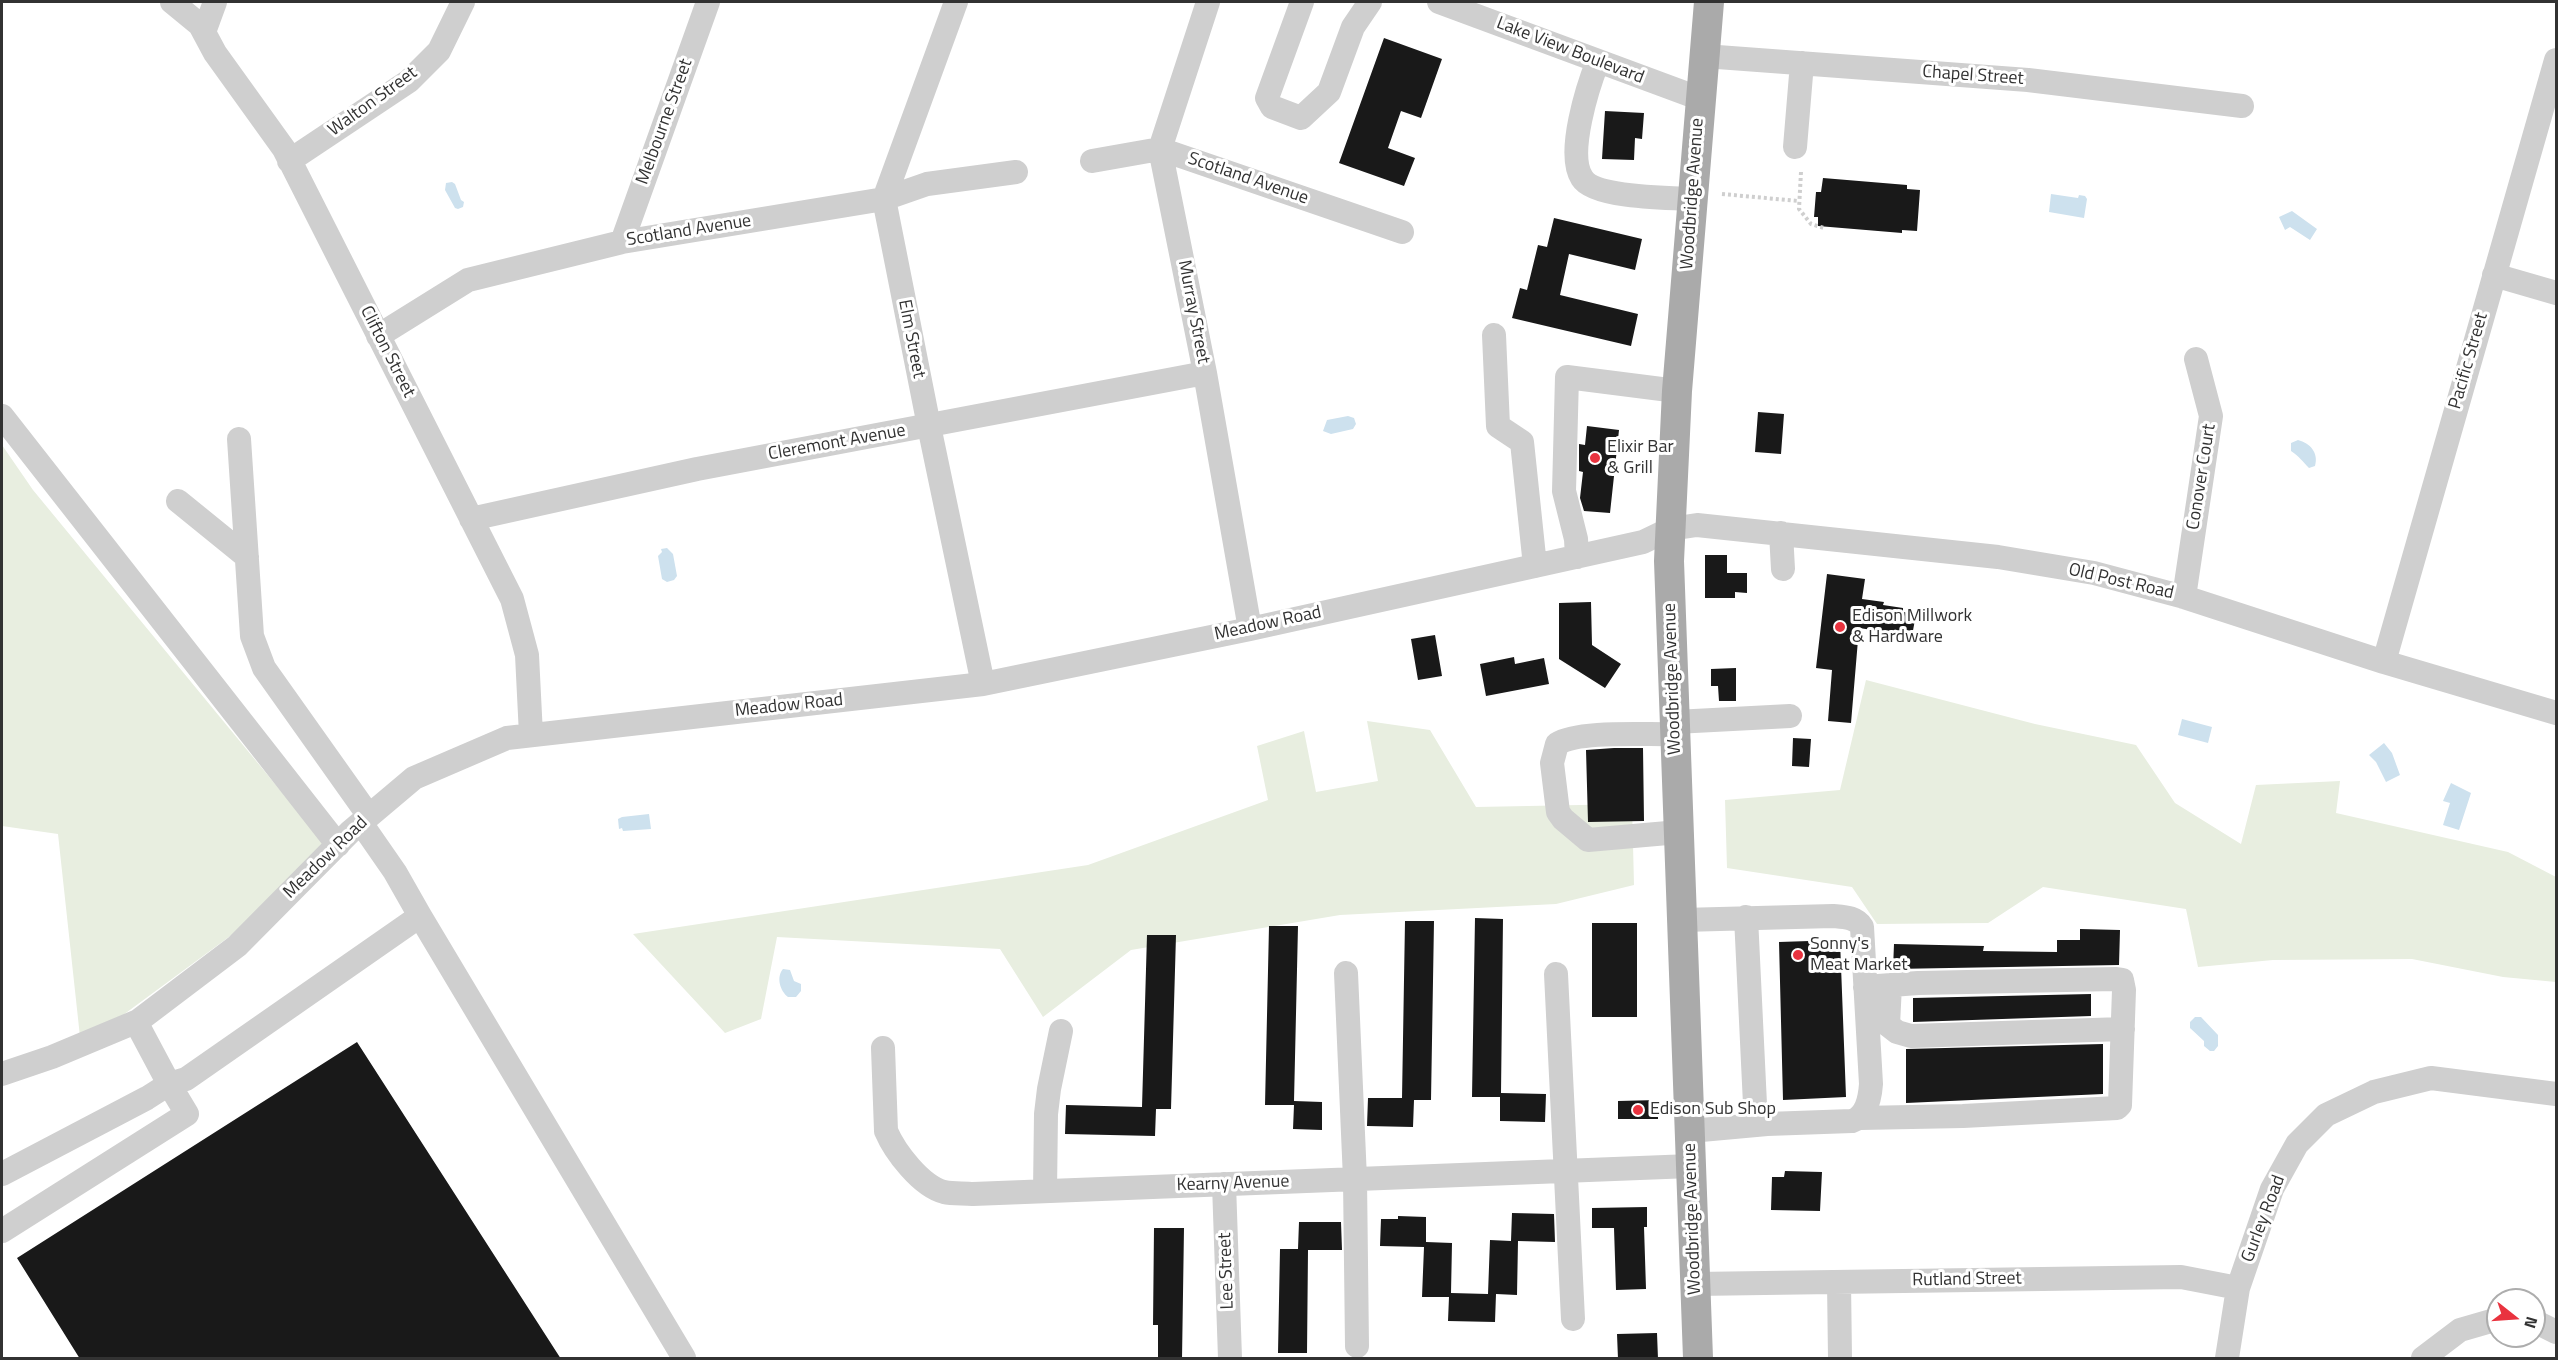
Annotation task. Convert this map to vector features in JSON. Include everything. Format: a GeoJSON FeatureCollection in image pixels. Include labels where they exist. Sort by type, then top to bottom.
{"type":"FeatureCollection","features":[{"type":"Feature","properties":{"kind":"main road","name":"Woodbridge Avenue"},"geometry":{"type":"LineString","coordinates":[[1698,1359],[1670,530],[1677,391],[1709,2]]}},
{"type":"Feature","properties":{"kind":"street","name":"Clifton Street"},"geometry":{"type":"LineString","coordinates":[[172,2],[200,25],[215,53],[290,161],[512,599],[527,655],[531,735]]}},
{"type":"Feature","properties":{"kind":"street"},"geometry":{"type":"LineString","coordinates":[[204,32],[215,2]]}},
{"type":"Feature","properties":{"kind":"street","name":"Walton Street"},"geometry":{"type":"LineString","coordinates":[[290,161],[409,81],[439,51],[463,2]]}},
{"type":"Feature","properties":{"kind":"street","name":"Melbourne Street"},"geometry":{"type":"LineString","coordinates":[[622,242],[708,2]]}},
{"type":"Feature","properties":{"kind":"street"},"geometry":{"type":"LineString","coordinates":[[884,199],[957,2]]}},
{"type":"Feature","properties":{"kind":"street","name":"Murray Street"},"geometry":{"type":"LineString","coordinates":[[1208,2],[1160,149],[1205,374],[1250,628]]}},
{"type":"Feature","properties":{"kind":"street"},"geometry":{"type":"LineString","coordinates":[[1302,2],[1268,98],[1272,107],[1301,118],[1329,92],[1353,27],[1370,2]]}},
{"type":"Feature","properties":{"kind":"street","name":"Lake View Boulevard"},"geometry":{"type":"LineString","coordinates":[[1439,2],[1701,99]]}},
{"type":"Feature","properties":{"kind":"street","name":"Chapel Street"},"geometry":{"type":"LineString","coordinates":[[1704,56],[2028,80],[2242,106]]}},
{"type":"Feature","properties":{"kind":"street","name":"Pacific Street"},"geometry":{"type":"LineString","coordinates":[[2384,662],[2494,274],[2524,179],[2556,60]]}},
{"type":"Feature","properties":{"kind":"street"},"geometry":{"type":"LineString","coordinates":[[1598,61],[1582,108],[1578,137],[1577,162],[1582,178],[1599,188],[1614,193],[1693,199]]}},
{"type":"Feature","properties":{"kind":"street"},"geometry":{"type":"LineString","coordinates":[[1795,147],[1802,63]]}},
{"type":"Feature","properties":{"kind":"street","name":"Scotland Avenue"},"geometry":{"type":"LineString","coordinates":[[1092,161],[1160,149],[1402,232]]}},
{"type":"Feature","properties":{"kind":"street","name":"Scotland Avenue"},"geometry":{"type":"LineString","coordinates":[[378,336],[468,280],[622,242],[884,199],[927,184],[1016,172]]}},
{"type":"Feature","properties":{"kind":"street","name":"Elm Street"},"geometry":{"type":"LineString","coordinates":[[884,199],[928,426],[983,684]]}},
{"type":"Feature","properties":{"kind":"street"},"geometry":{"type":"LineString","coordinates":[[2494,274],[2556,293]]}},
{"type":"Feature","properties":{"kind":"street"},"geometry":{"type":"LineString","coordinates":[[1494,335],[1498,426],[1522,442],[1536,566]]}},
{"type":"Feature","properties":{"kind":"street","name":"Conover Court"},"geometry":{"type":"LineString","coordinates":[[2184,597],[2211,416],[2196,359]]}},
{"type":"Feature","properties":{"kind":"street","name":"Cleremont Avenue"},"geometry":{"type":"LineString","coordinates":[[471,519],[698,469],[1205,374]]}},
{"type":"Feature","properties":{"kind":"street"},"geometry":{"type":"LineString","coordinates":[[1577,557],[1576,538],[1564,491],[1567,377],[1677,391]]}},
{"type":"Feature","properties":{"kind":"street"},"geometry":{"type":"LineString","coordinates":[[2,416],[338,845]]}},
{"type":"Feature","properties":{"kind":"street"},"geometry":{"type":"LineString","coordinates":[[239,439],[252,636],[264,669],[365,819],[420,916],[684,1359]]}},
{"type":"Feature","properties":{"kind":"street"},"geometry":{"type":"LineString","coordinates":[[178,501],[247,557]]}},
{"type":"Feature","properties":{"kind":"street","name":"Old Post Road"},"geometry":{"type":"LineString","coordinates":[[1670,530],[1697,525],[1781,533],[2019,561],[2094,573],[2184,597],[2384,662],[2556,713]]}},
{"type":"Feature","properties":{"kind":"street","name":"Meadow Road"},"geometry":{"type":"LineString","coordinates":[[2,1074],[52,1057],[136,1022],[237,946],[365,819],[414,777],[507,738],[983,684],[1577,557],[1643,542],[1670,530]]}},
{"type":"Feature","properties":{"kind":"street"},"geometry":{"type":"LineString","coordinates":[[1781,533],[1783,569]]}},
{"type":"Feature","properties":{"kind":"street"},"geometry":{"type":"LineString","coordinates":[[1679,832],[1588,840],[1558,812],[1552,763],[1557,744],[1561,741],[1790,716]]}},
{"type":"Feature","properties":{"kind":"street"},"geometry":{"type":"LineString","coordinates":[[2,1174],[147,1098],[169,1084],[186,1079],[420,916]]}},
{"type":"Feature","properties":{"kind":"street"},"geometry":{"type":"LineString","coordinates":[[1682,920],[1833,916],[1847,917],[1859,922],[1862,927],[1871,1084],[1865,1110],[1860,1118]]}},
{"type":"Feature","properties":{"kind":"street"},"geometry":{"type":"LineString","coordinates":[[1746,917],[1756,1125]]}},
{"type":"Feature","properties":{"kind":"street"},"geometry":{"type":"LineString","coordinates":[[1346,973],[1355,1179],[1357,1346]]}},
{"type":"Feature","properties":{"kind":"street"},"geometry":{"type":"LineString","coordinates":[[1556,974],[1573,1319]]}},
{"type":"Feature","properties":{"kind":"street"},"geometry":{"type":"LineString","coordinates":[[1690,1131],[1756,1125],[1852,1121],[1860,1118],[2112,1110],[2120,1105],[2124,990],[2122,980],[1865,987]]}},
{"type":"Feature","properties":{"kind":"street"},"geometry":{"type":"LineString","coordinates":[[1890,985],[1888,1025],[1897,1032],[1911,1036],[2123,1029]]}},
{"type":"Feature","properties":{"kind":"street"},"geometry":{"type":"LineString","coordinates":[[2,1231],[188,1114],[136,1022]]}},
{"type":"Feature","properties":{"kind":"street"},"geometry":{"type":"LineString","coordinates":[[1045,1191],[1046,1114],[1061,1031]]}},
{"type":"Feature","properties":{"kind":"street","name":"Kearny Avenue"},"geometry":{"type":"LineString","coordinates":[[883,1048],[886,1131],[891,1143],[906,1163],[933,1187],[944,1192],[973,1194],[1691,1166]]}},
{"type":"Feature","properties":{"kind":"street","name":"Gurley Road"},"geometry":{"type":"LineString","coordinates":[[2229,1358],[2238,1288],[2272,1189],[2297,1144],[2326,1115],[2374,1092],[2431,1078],[2556,1094]]}},
{"type":"Feature","properties":{"kind":"street","name":"Lee Street"},"geometry":{"type":"LineString","coordinates":[[1224,1184],[1230,1359]]}},
{"type":"Feature","properties":{"kind":"street","name":"Rutland Street"},"geometry":{"type":"LineString","coordinates":[[1695,1284],[2181,1277],[2238,1288]]}},
{"type":"Feature","properties":{"kind":"street"},"geometry":{"type":"LineString","coordinates":[[1839,1282],[1840,1359]]}},
{"type":"Feature","properties":{"kind":"street"},"geometry":{"type":"LineString","coordinates":[[2423,1359],[2431,1350],[2460,1330],[2486,1322]]}},
{"type":"Feature","properties":{"kind":"path"},"geometry":{"type":"LineString","coordinates":[[1801,172],[1798,201],[1804,217],[1816,227],[1824,228]]}},
{"type":"Feature","properties":{"kind":"path"},"geometry":{"type":"LineString","coordinates":[[1722,194],[1798,201]]}},
{"type":"Feature","properties":{"kind":"shaded area"},"geometry":{"type":"Polygon","coordinates":[[[2,445],[33,490],[336,858],[81,1046],[58,834],[2,826],[2,445]]]}},
{"type":"Feature","properties":{"kind":"shaded area"},"geometry":{"type":"Polygon","coordinates":[[[1866,680],[2035,724],[2136,745],[2175,803],[2241,844],[2256,785],[2340,781],[2336,813],[2508,852],[2556,877],[2556,982],[2503,977],[2412,959],[2273,960],[2198,967],[2186,909],[2043,887],[1988,923],[1877,924],[1852,887],[1727,868],[1725,800],[1840,790],[1866,680]]]}},
{"type":"Feature","properties":{"kind":"shaded area"},"geometry":{"type":"Polygon","coordinates":[[[1367,721],[1430,730],[1476,807],[1632,804],[1634,885],[1556,904],[1340,915],[1131,950],[1043,1017],[1000,949],[777,937],[761,1019],[725,1033],[633,934],[1088,865],[1268,800],[1257,746],[1304,731],[1316,792],[1378,781],[1367,721]]]}},
{"type":"Feature","properties":{"kind":"water"},"geometry":{"type":"Polygon","coordinates":[[[452,182],[464,202],[463,207],[458,209],[455,208],[445,190],[446,183],[452,182]]]}},
{"type":"Feature","properties":{"kind":"water"},"geometry":{"type":"Polygon","coordinates":[[[2051,194],[2078,198],[2079,195],[2085,196],[2087,199],[2084,218],[2049,212],[2051,194]]]}},
{"type":"Feature","properties":{"kind":"water"},"geometry":{"type":"Polygon","coordinates":[[[2292,211],[2317,229],[2310,240],[2290,227],[2285,230],[2279,217],[2292,211]]]}},
{"type":"Feature","properties":{"kind":"water"},"geometry":{"type":"Polygon","coordinates":[[[1348,416],[1354,418],[1356,424],[1353,429],[1331,434],[1323,431],[1327,420],[1348,416]]]}},
{"type":"Feature","properties":{"kind":"water"},"geometry":{"type":"Polygon","coordinates":[[[2298,440],[2315,453],[2315,466],[2309,468],[2291,451],[2291,443],[2298,440]]]}},
{"type":"Feature","properties":{"kind":"water"},"geometry":{"type":"Polygon","coordinates":[[[667,548],[673,554],[677,576],[674,580],[667,582],[662,579],[658,556],[662,552],[661,549],[667,548]]]}},
{"type":"Feature","properties":{"kind":"water"},"geometry":{"type":"Polygon","coordinates":[[[2182,719],[2212,727],[2208,743],[2178,735],[2182,719]]]}},
{"type":"Feature","properties":{"kind":"water"},"geometry":{"type":"Polygon","coordinates":[[[2384,743],[2392,753],[2400,775],[2386,782],[2376,762],[2369,755],[2384,743]]]}},
{"type":"Feature","properties":{"kind":"water"},"geometry":{"type":"Polygon","coordinates":[[[2451,783],[2471,793],[2459,830],[2443,825],[2450,803],[2443,801],[2451,783]]]}},
{"type":"Feature","properties":{"kind":"water"},"geometry":{"type":"Polygon","coordinates":[[[649,814],[651,829],[623,831],[622,828],[619,829],[618,819],[622,817],[649,814]]]}},
{"type":"Feature","properties":{"kind":"water"},"geometry":{"type":"Polygon","coordinates":[[[783,969],[790,970],[794,981],[801,984],[801,991],[796,997],[788,997],[781,988],[779,980],[783,969]]]}},
{"type":"Feature","properties":{"kind":"water"},"geometry":{"type":"Polygon","coordinates":[[[2195,1017],[2201,1017],[2218,1035],[2218,1046],[2214,1051],[2204,1046],[2204,1041],[2190,1028],[2190,1022],[2195,1017]]]}},
{"type":"Feature","properties":{"kind":"building"},"geometry":{"type":"Polygon","coordinates":[[[1384,38],[1442,59],[1421,118],[1401,111],[1388,148],[1415,158],[1404,186],[1339,163],[1384,38]]]}},
{"type":"Feature","properties":{"kind":"building"},"geometry":{"type":"Polygon","coordinates":[[[1605,111],[1644,113],[1642,139],[1635,138],[1634,160],[1602,159],[1605,111]]]}},
{"type":"Feature","properties":{"kind":"building"},"geometry":{"type":"Polygon","coordinates":[[[1823,178],[1907,185],[1907,189],[1920,190],[1917,231],[1902,230],[1902,233],[1818,226],[1818,217],[1814,217],[1816,192],[1821,192],[1823,178]]]}},
{"type":"Feature","properties":{"kind":"building"},"geometry":{"type":"Polygon","coordinates":[[[1554,218],[1642,239],[1635,270],[1569,254],[1560,295],[1638,314],[1631,346],[1512,318],[1520,288],[1527,290],[1538,245],[1547,247],[1554,218]]]}},
{"type":"Feature","properties":{"kind":"building"},"geometry":{"type":"Polygon","coordinates":[[[1758,412],[1784,414],[1781,454],[1755,452],[1758,412]]]}},
{"type":"Feature","properties":{"kind":"building","name":"Elixir Bar & Grill"},"geometry":{"type":"Polygon","coordinates":[[[1587,426],[1619,430],[1610,513],[1584,511],[1580,498],[1583,472],[1579,471],[1579,444],[1585,445],[1587,426]]]}},
{"type":"Feature","properties":{"kind":"building"},"geometry":{"type":"Polygon","coordinates":[[[1705,555],[1727,555],[1727,573],[1747,573],[1747,593],[1735,592],[1735,598],[1705,598],[1705,555]]]}},
{"type":"Feature","properties":{"kind":"building"},"geometry":{"type":"Polygon","coordinates":[[[1827,574],[1865,579],[1862,599],[1884,602],[1883,605],[1903,608],[1903,612],[1916,614],[1912,636],[1859,628],[1851,723],[1828,721],[1832,670],[1816,668],[1827,574]]]}},
{"type":"Feature","properties":{"kind":"building"},"geometry":{"type":"Polygon","coordinates":[[[1591,602],[1592,645],[1621,664],[1605,688],[1559,659],[1559,603],[1591,602]]]}},
{"type":"Feature","properties":{"kind":"building"},"geometry":{"type":"Polygon","coordinates":[[[1435,635],[1442,676],[1418,680],[1411,639],[1435,635]]]}},
{"type":"Feature","properties":{"kind":"building"},"geometry":{"type":"Polygon","coordinates":[[[1514,657],[1515,664],[1544,658],[1549,684],[1486,696],[1480,664],[1514,657]]]}},
{"type":"Feature","properties":{"kind":"building"},"geometry":{"type":"Polygon","coordinates":[[[1736,668],[1736,701],[1719,701],[1718,686],[1711,686],[1711,669],[1736,668]]]}},
{"type":"Feature","properties":{"kind":"building"},"geometry":{"type":"Polygon","coordinates":[[[1793,738],[1811,739],[1809,767],[1792,766],[1793,738]]]}},
{"type":"Feature","properties":{"kind":"building"},"geometry":{"type":"Polygon","coordinates":[[[1643,748],[1644,821],[1588,822],[1586,750],[1643,748]]]}},
{"type":"Feature","properties":{"kind":"building"},"geometry":{"type":"Polygon","coordinates":[[[1475,918],[1503,919],[1501,1093],[1546,1094],[1545,1122],[1500,1121],[1500,1097],[1472,1097],[1475,918]]]}},
{"type":"Feature","properties":{"kind":"building"},"geometry":{"type":"Polygon","coordinates":[[[1405,921],[1434,921],[1431,1100],[1414,1100],[1413,1127],[1367,1126],[1368,1098],[1402,1098],[1405,921]]]}},
{"type":"Feature","properties":{"kind":"building"},"geometry":{"type":"Polygon","coordinates":[[[1592,923],[1637,923],[1637,1017],[1592,1017],[1592,923]]]}},
{"type":"Feature","properties":{"kind":"building"},"geometry":{"type":"Polygon","coordinates":[[[1269,926],[1298,926],[1294,1101],[1322,1102],[1322,1130],[1293,1129],[1294,1105],[1265,1105],[1269,926]]]}},
{"type":"Feature","properties":{"kind":"building"},"geometry":{"type":"Polygon","coordinates":[[[2080,929],[2120,930],[2119,965],[1893,969],[1894,944],[1984,946],[1983,951],[2057,952],[2057,940],[2080,940],[2080,929]]]}},
{"type":"Feature","properties":{"kind":"building"},"geometry":{"type":"Polygon","coordinates":[[[1147,935],[1176,935],[1171,1109],[1156,1109],[1155,1136],[1065,1134],[1066,1105],[1142,1107],[1147,935]]]}},
{"type":"Feature","properties":{"kind":"building"},"geometry":{"type":"Polygon","coordinates":[[[1840,940],[1846,1097],[1783,1100],[1779,942],[1840,940]]]}},
{"type":"Feature","properties":{"kind":"building"},"geometry":{"type":"Polygon","coordinates":[[[2091,994],[2091,1016],[1913,1022],[1913,998],[2091,994]]]}},
{"type":"Feature","properties":{"kind":"building"},"geometry":{"type":"Polygon","coordinates":[[[357,1042],[561,1359],[80,1359],[17,1258],[357,1042]]]}},
{"type":"Feature","properties":{"kind":"building"},"geometry":{"type":"Polygon","coordinates":[[[2103,1044],[2103,1094],[1906,1103],[1906,1049],[2103,1044]]]}},
{"type":"Feature","properties":{"kind":"building","name":"Edison Sub Shop"},"geometry":{"type":"Polygon","coordinates":[[[1658,1100],[1658,1119],[1618,1119],[1618,1101],[1658,1100]]]}},
{"type":"Feature","properties":{"kind":"building"},"geometry":{"type":"Polygon","coordinates":[[[1785,1171],[1822,1172],[1820,1211],[1771,1210],[1772,1177],[1784,1177],[1785,1171]]]}},
{"type":"Feature","properties":{"kind":"building"},"geometry":{"type":"Polygon","coordinates":[[[1647,1207],[1647,1227],[1644,1227],[1646,1289],[1616,1290],[1614,1228],[1592,1228],[1592,1208],[1647,1207]]]}},
{"type":"Feature","properties":{"kind":"building"},"geometry":{"type":"Polygon","coordinates":[[[1512,1213],[1554,1214],[1555,1242],[1518,1241],[1517,1295],[1496,1294],[1495,1322],[1448,1321],[1449,1297],[1422,1297],[1424,1247],[1380,1246],[1381,1219],[1398,1219],[1398,1216],[1426,1217],[1426,1242],[1452,1243],[1451,1293],[1488,1294],[1490,1240],[1511,1241],[1512,1213]]]}},
{"type":"Feature","properties":{"kind":"building"},"geometry":{"type":"Polygon","coordinates":[[[1299,1222],[1341,1222],[1342,1250],[1308,1250],[1307,1353],[1278,1353],[1280,1249],[1298,1249],[1299,1222]]]}},
{"type":"Feature","properties":{"kind":"building"},"geometry":{"type":"Polygon","coordinates":[[[1154,1228],[1184,1228],[1182,1359],[1158,1359],[1158,1325],[1153,1325],[1154,1228]]]}},
{"type":"Feature","properties":{"kind":"building"},"geometry":{"type":"Polygon","coordinates":[[[1657,1333],[1658,1359],[1618,1359],[1617,1334],[1657,1333]]]}},
{"type":"Feature","properties":{"kind":"place","name":"Elixir Bar & Grill"},"geometry":{"type":"Point","coordinates":[1595,458]}},
{"type":"Feature","properties":{"kind":"place","name":"Edison Millwork & Hardware"},"geometry":{"type":"Point","coordinates":[1840,627]}},
{"type":"Feature","properties":{"kind":"place","name":"Sonny's Meat Market"},"geometry":{"type":"Point","coordinates":[1798,955]}},
{"type":"Feature","properties":{"kind":"place","name":"Edison Sub Shop"},"geometry":{"type":"Point","coordinates":[1638,1110]}}]}
